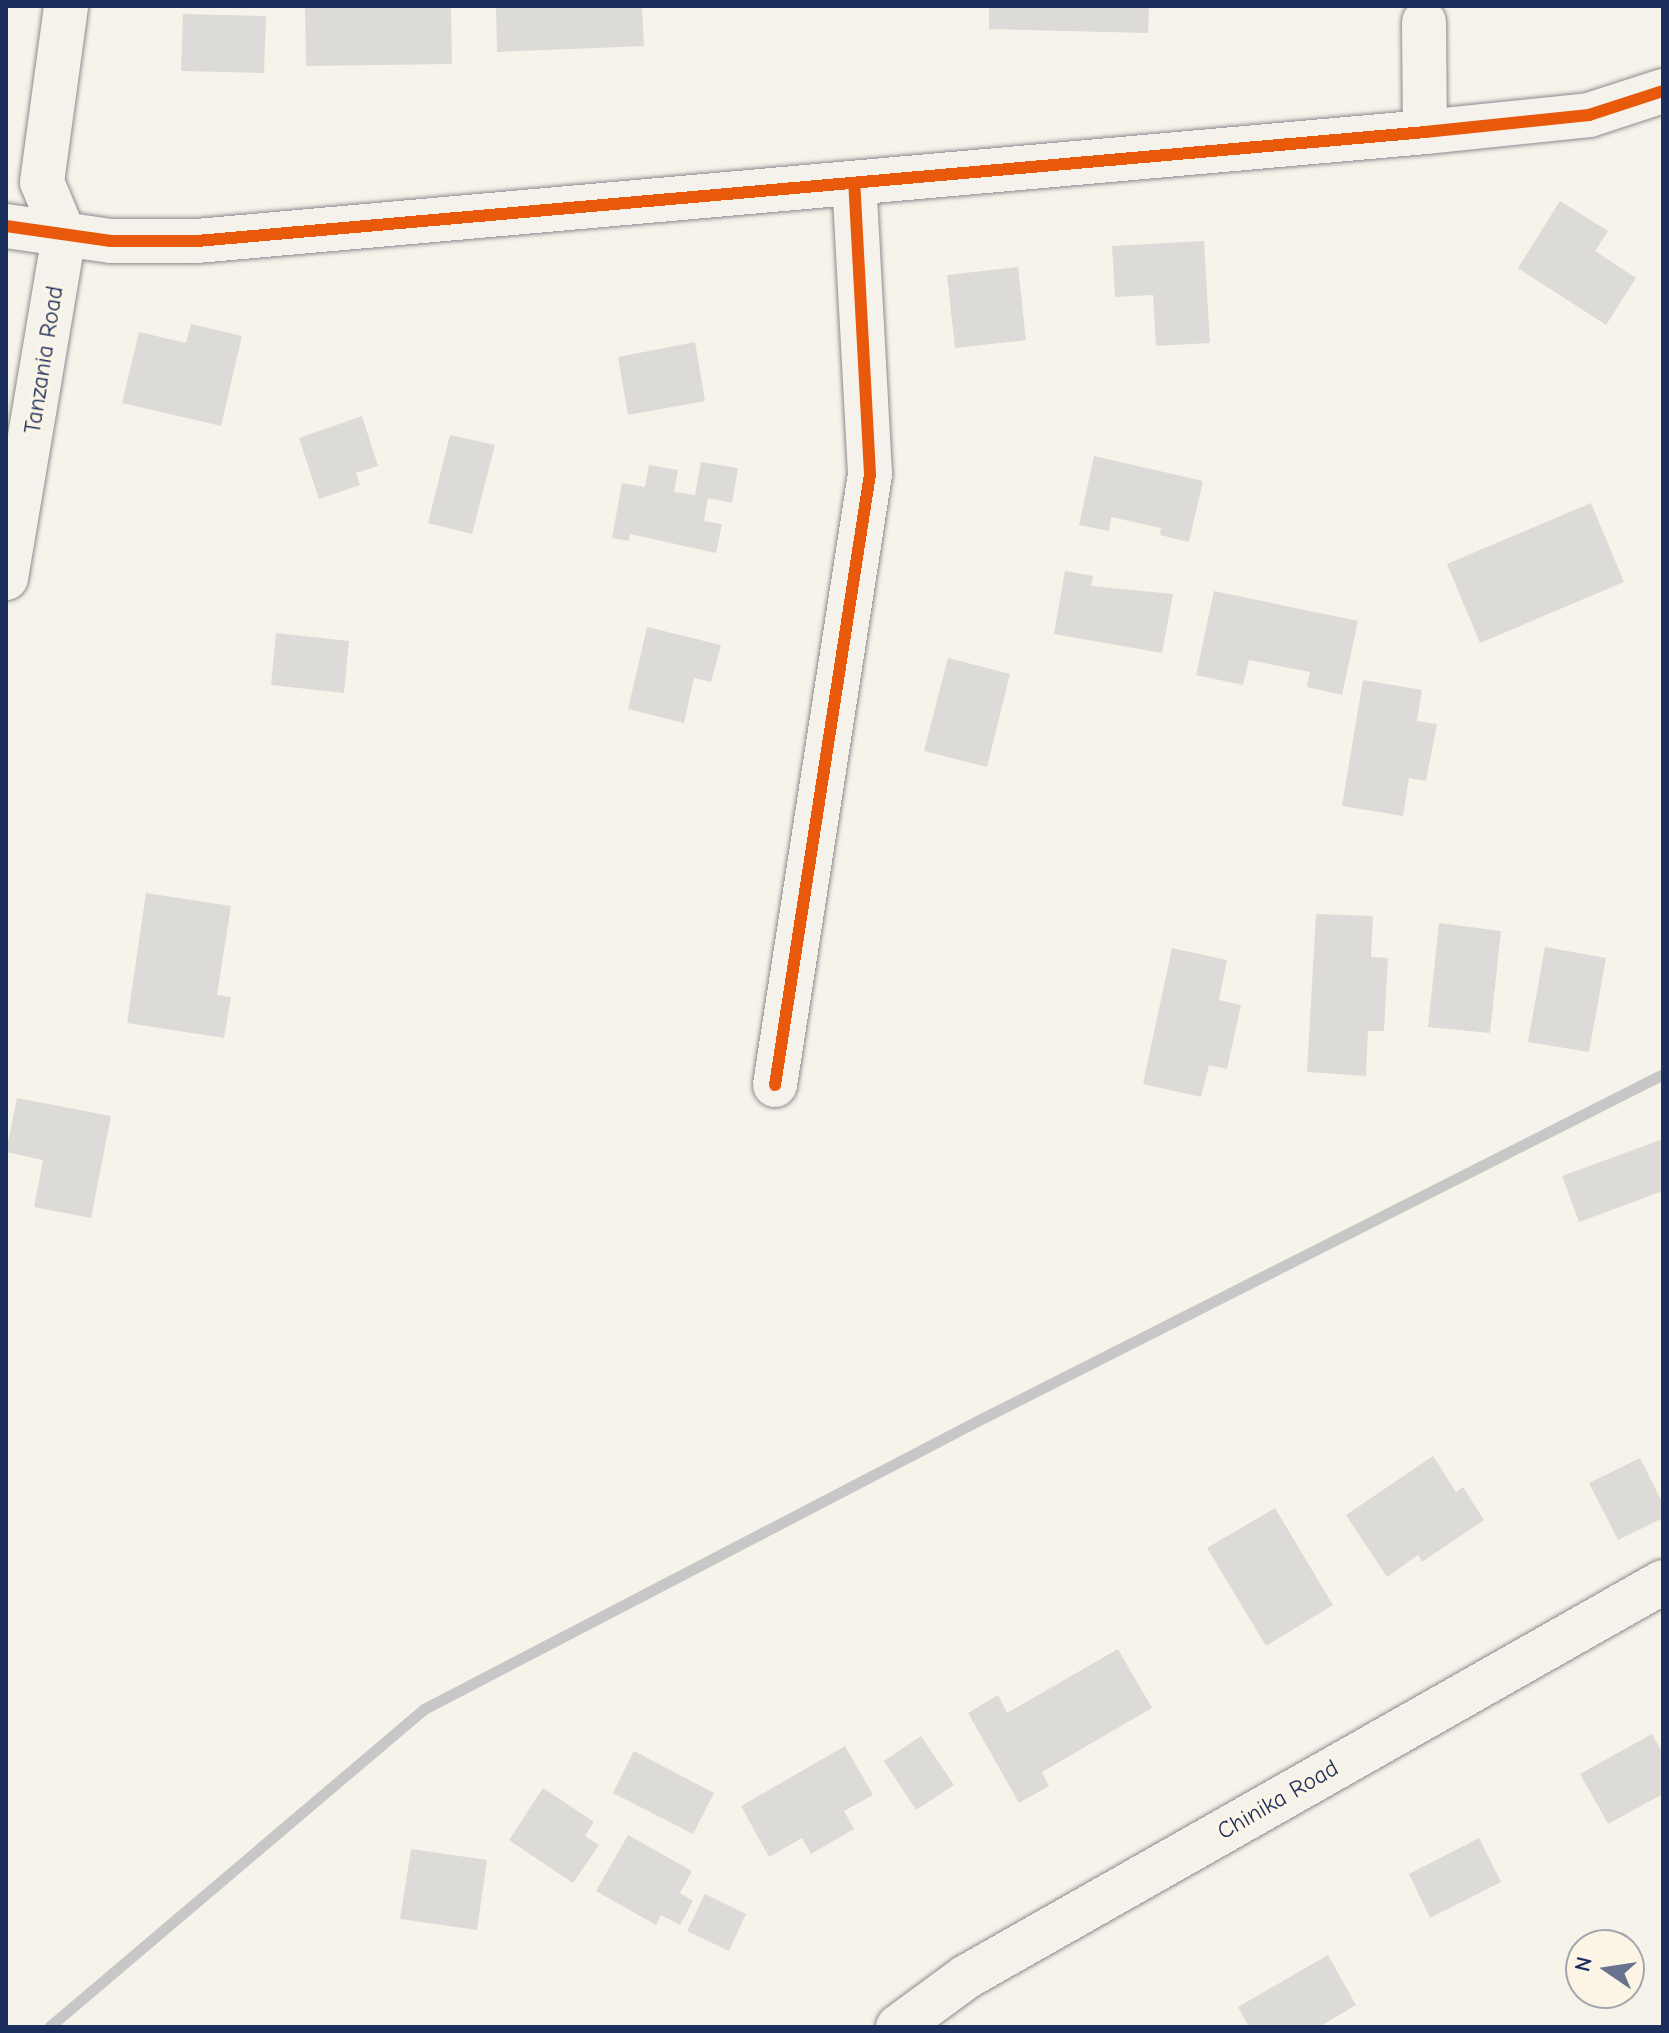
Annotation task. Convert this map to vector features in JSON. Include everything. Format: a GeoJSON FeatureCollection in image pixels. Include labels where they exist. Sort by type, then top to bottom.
{"type":"FeatureCollection","features":[{"type":"Feature","properties":{"kind":"street"},"geometry":{"type":"LineString","coordinates":[[64,235],[42,182],[66,6]]}},
{"type":"Feature","properties":{"kind":"street"},"geometry":{"type":"LineString","coordinates":[[1424,22],[1425,132]]}},
{"type":"Feature","properties":{"kind":"street"},"geometry":{"type":"LineString","coordinates":[[6,226],[64,235],[197,241],[1425,132],[1589,115],[1663,91]]}},
{"type":"Feature","properties":{"kind":"street"},"geometry":{"type":"LineString","coordinates":[[775,1085],[870,474],[854,183]]}},
{"type":"Feature","properties":{"kind":"street","name":"Tanzania Road"},"geometry":{"type":"LineString","coordinates":[[6,578],[64,235]]}},
{"type":"Feature","properties":{"kind":"street","name":"Chinika Road"},"geometry":{"type":"LineString","coordinates":[[898,2027],[966,1977],[1663,1582]]}},
{"type":"Feature","properties":{"kind":"building"},"geometry":{"type":"Polygon","coordinates":[[[451,6],[452,64],[306,66],[305,7],[451,6]]]}},
{"type":"Feature","properties":{"kind":"building"},"geometry":{"type":"Polygon","coordinates":[[[496,6],[642,6],[644,46],[497,52],[496,6]]]}},
{"type":"Feature","properties":{"kind":"building"},"geometry":{"type":"Polygon","coordinates":[[[989,6],[1149,6],[1148,33],[989,29],[989,6]]]}},
{"type":"Feature","properties":{"kind":"building"},"geometry":{"type":"Polygon","coordinates":[[[183,14],[266,16],[264,73],[181,71],[183,14]]]}},
{"type":"Feature","properties":{"kind":"building"},"geometry":{"type":"Polygon","coordinates":[[[1560,201],[1608,231],[1595,251],[1636,278],[1606,325],[1518,268],[1560,201]]]}},
{"type":"Feature","properties":{"kind":"building"},"geometry":{"type":"Polygon","coordinates":[[[1204,241],[1210,343],[1156,346],[1153,295],[1115,297],[1112,246],[1204,241]]]}},
{"type":"Feature","properties":{"kind":"building"},"geometry":{"type":"Polygon","coordinates":[[[1018,267],[1026,340],[955,348],[947,275],[1018,267]]]}},
{"type":"Feature","properties":{"kind":"building"},"geometry":{"type":"Polygon","coordinates":[[[191,324],[242,336],[221,426],[122,403],[139,332],[186,343],[191,324]]]}},
{"type":"Feature","properties":{"kind":"building"},"geometry":{"type":"Polygon","coordinates":[[[695,342],[705,401],[628,415],[618,357],[695,342]]]}},
{"type":"Feature","properties":{"kind":"building"},"geometry":{"type":"Polygon","coordinates":[[[362,416],[378,466],[356,473],[360,485],[319,499],[299,438],[362,416]]]}},
{"type":"Feature","properties":{"kind":"building"},"geometry":{"type":"Polygon","coordinates":[[[450,435],[495,445],[472,534],[428,523],[450,435]]]}},
{"type":"Feature","properties":{"kind":"building"},"geometry":{"type":"Polygon","coordinates":[[[1094,456],[1203,481],[1189,542],[1160,535],[1161,528],[1111,517],[1109,531],[1079,525],[1094,456]]]}},
{"type":"Feature","properties":{"kind":"building"},"geometry":{"type":"Polygon","coordinates":[[[701,462],[738,468],[732,503],[708,498],[704,521],[722,524],[716,553],[630,534],[629,541],[612,538],[622,483],[645,487],[649,465],[678,470],[674,492],[695,495],[701,462]]]}},
{"type":"Feature","properties":{"kind":"building"},"geometry":{"type":"Polygon","coordinates":[[[1591,503],[1624,582],[1480,643],[1447,564],[1591,503]]]}},
{"type":"Feature","properties":{"kind":"building"},"geometry":{"type":"Polygon","coordinates":[[[1065,571],[1093,576],[1091,586],[1173,594],[1162,653],[1054,634],[1065,571]]]}},
{"type":"Feature","properties":{"kind":"building"},"geometry":{"type":"Polygon","coordinates":[[[1214,591],[1358,621],[1342,695],[1307,687],[1310,672],[1249,660],[1243,685],[1196,675],[1214,591]]]}},
{"type":"Feature","properties":{"kind":"building"},"geometry":{"type":"Polygon","coordinates":[[[647,627],[721,645],[711,682],[694,678],[684,723],[628,709],[647,627]]]}},
{"type":"Feature","properties":{"kind":"building"},"geometry":{"type":"Polygon","coordinates":[[[276,633],[349,641],[344,693],[271,685],[276,633]]]}},
{"type":"Feature","properties":{"kind":"building"},"geometry":{"type":"Polygon","coordinates":[[[948,658],[1010,674],[987,767],[924,751],[948,658]]]}},
{"type":"Feature","properties":{"kind":"building"},"geometry":{"type":"Polygon","coordinates":[[[1363,680],[1422,690],[1417,721],[1437,724],[1426,781],[1409,778],[1403,816],[1342,806],[1363,680]]]}},
{"type":"Feature","properties":{"kind":"building"},"geometry":{"type":"Polygon","coordinates":[[[146,893],[231,906],[217,995],[231,997],[224,1038],[127,1023],[146,893]]]}},
{"type":"Feature","properties":{"kind":"building"},"geometry":{"type":"Polygon","coordinates":[[[1316,914],[1373,916],[1371,957],[1388,958],[1384,1031],[1368,1031],[1366,1076],[1307,1072],[1316,914]]]}},
{"type":"Feature","properties":{"kind":"building"},"geometry":{"type":"Polygon","coordinates":[[[1439,923],[1501,931],[1490,1033],[1428,1027],[1439,923]]]}},
{"type":"Feature","properties":{"kind":"building"},"geometry":{"type":"Polygon","coordinates":[[[1545,947],[1606,958],[1589,1052],[1528,1042],[1545,947]]]}},
{"type":"Feature","properties":{"kind":"building"},"geometry":{"type":"Polygon","coordinates":[[[1172,948],[1227,960],[1219,1000],[1241,1005],[1227,1069],[1209,1065],[1201,1097],[1143,1084],[1172,948]]]}},
{"type":"Feature","properties":{"kind":"building"},"geometry":{"type":"Polygon","coordinates":[[[17,1098],[111,1116],[91,1218],[34,1207],[43,1160],[6,1152],[17,1098]]]}},
{"type":"Feature","properties":{"kind":"building"},"geometry":{"type":"Polygon","coordinates":[[[1663,1139],[1663,1191],[1579,1222],[1562,1176],[1663,1139]]]}},
{"type":"Feature","properties":{"kind":"building"},"geometry":{"type":"Polygon","coordinates":[[[1433,1456],[1456,1492],[1463,1487],[1484,1520],[1422,1562],[1418,1555],[1387,1577],[1346,1515],[1433,1456]]]}},
{"type":"Feature","properties":{"kind":"building"},"geometry":{"type":"Polygon","coordinates":[[[1640,1458],[1663,1504],[1663,1518],[1618,1540],[1589,1483],[1640,1458]]]}},
{"type":"Feature","properties":{"kind":"building"},"geometry":{"type":"Polygon","coordinates":[[[1275,1508],[1333,1605],[1266,1646],[1207,1548],[1275,1508]]]}},
{"type":"Feature","properties":{"kind":"building"},"geometry":{"type":"Polygon","coordinates":[[[1118,1649],[1152,1708],[1042,1772],[1049,1786],[1019,1803],[968,1713],[998,1695],[1007,1713],[1118,1649]]]}},
{"type":"Feature","properties":{"kind":"building"},"geometry":{"type":"Polygon","coordinates":[[[1652,1734],[1663,1754],[1663,1794],[1608,1824],[1580,1774],[1652,1734]]]}},
{"type":"Feature","properties":{"kind":"building"},"geometry":{"type":"Polygon","coordinates":[[[921,1736],[954,1785],[916,1810],[884,1761],[921,1736]]]}},
{"type":"Feature","properties":{"kind":"building"},"geometry":{"type":"Polygon","coordinates":[[[845,1746],[873,1795],[844,1811],[854,1829],[811,1854],[802,1838],[769,1857],[741,1806],[845,1746]]]}},
{"type":"Feature","properties":{"kind":"building"},"geometry":{"type":"Polygon","coordinates":[[[634,1751],[714,1793],[693,1834],[613,1793],[634,1751]]]}},
{"type":"Feature","properties":{"kind":"building"},"geometry":{"type":"Polygon","coordinates":[[[543,1788],[594,1822],[585,1836],[599,1845],[573,1883],[509,1840],[543,1788]]]}},
{"type":"Feature","properties":{"kind":"building"},"geometry":{"type":"Polygon","coordinates":[[[628,1835],[692,1871],[680,1893],[693,1901],[680,1925],[661,1915],[656,1925],[596,1891],[628,1835]]]}},
{"type":"Feature","properties":{"kind":"building"},"geometry":{"type":"Polygon","coordinates":[[[1479,1838],[1501,1882],[1430,1918],[1409,1874],[1479,1838]]]}},
{"type":"Feature","properties":{"kind":"building"},"geometry":{"type":"Polygon","coordinates":[[[411,1849],[487,1860],[477,1930],[400,1919],[411,1849]]]}},
{"type":"Feature","properties":{"kind":"building"},"geometry":{"type":"Polygon","coordinates":[[[705,1894],[746,1914],[729,1951],[687,1931],[705,1894]]]}},
{"type":"Feature","properties":{"kind":"building"},"geometry":{"type":"Polygon","coordinates":[[[1328,1955],[1356,2005],[1319,2027],[1249,2027],[1238,2007],[1328,1955]]]}},
{"type":"Feature","properties":{"kind":"waterway"},"geometry":{"type":"LineString","coordinates":[[49,2027],[424,1709],[985,1417],[1663,1074]]}},
{"type":"Feature","properties":{"kind":"cycle path"},"geometry":{"type":"LineString","coordinates":[[6,226],[111,241],[197,241],[1425,132],[1589,115],[1663,91]]}},
{"type":"Feature","properties":{"kind":"cycle path"},"geometry":{"type":"LineString","coordinates":[[775,1085],[870,474],[854,183]]}}]}
